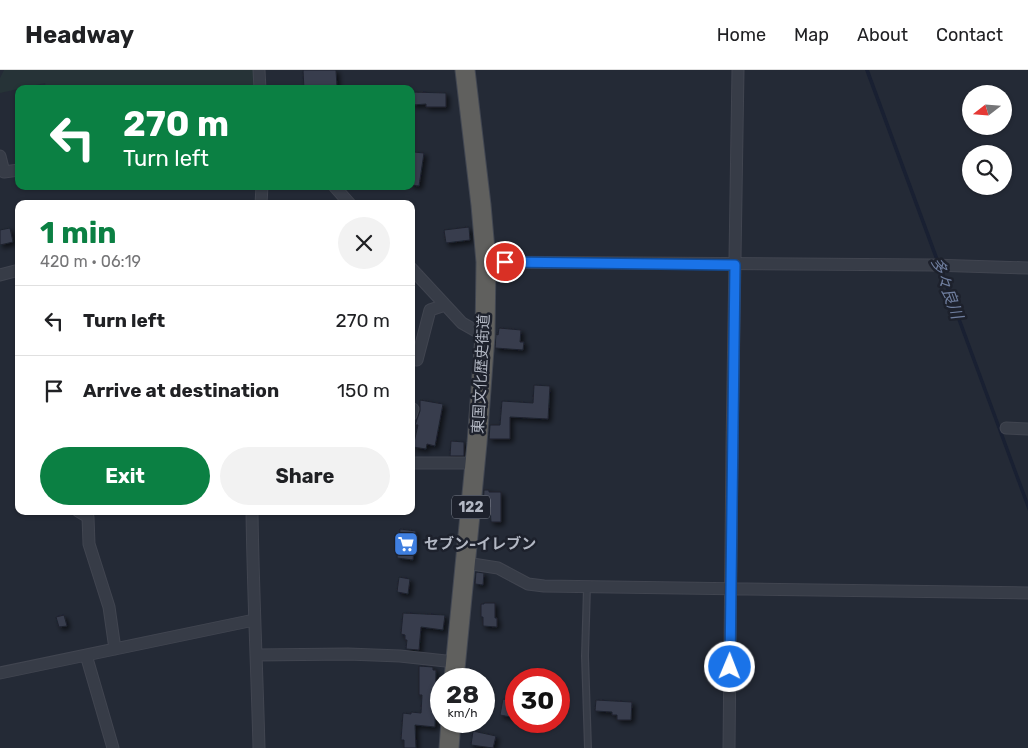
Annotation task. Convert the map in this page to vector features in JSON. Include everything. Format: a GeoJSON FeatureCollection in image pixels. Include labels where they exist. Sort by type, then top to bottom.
{"type":"FeatureCollection","features":[{"type":"Feature","properties":{"kind":"highway","name":"東国文化歴史街道"},"geometry":{"type":"LineString","coordinates":[[455,668],[485,336],[486,262],[465,70]]}},
{"type":"Feature","properties":{"kind":"highway"},"geometry":{"type":"LineString","coordinates":[[449,748],[450,733]]}},
{"type":"Feature","properties":{"kind":"street"},"geometry":{"type":"LineString","coordinates":[[259,70],[260,85]]}},
{"type":"Feature","properties":{"kind":"street"},"geometry":{"type":"LineString","coordinates":[[729,748],[738,70]]}},
{"type":"Feature","properties":{"kind":"street"},"geometry":{"type":"LineString","coordinates":[[0,156],[4,172],[15,171]]}},
{"type":"Feature","properties":{"kind":"street"},"geometry":{"type":"LineString","coordinates":[[338,190],[346,200]]}},
{"type":"Feature","properties":{"kind":"street"},"geometry":{"type":"LineString","coordinates":[[486,262],[932,265],[1028,268]]}},
{"type":"Feature","properties":{"kind":"street"},"geometry":{"type":"LineString","coordinates":[[0,275],[15,271]]}},
{"type":"Feature","properties":{"kind":"street"},"geometry":{"type":"LineString","coordinates":[[415,272],[462,323],[485,336]]}},
{"type":"Feature","properties":{"kind":"street"},"geometry":{"type":"LineString","coordinates":[[415,359],[417,360],[430,310],[445,305]]}},
{"type":"Feature","properties":{"kind":"street"},"geometry":{"type":"LineString","coordinates":[[1006,428],[1028,429]]}},
{"type":"Feature","properties":{"kind":"street"},"geometry":{"type":"LineString","coordinates":[[415,463],[475,463]]}},
{"type":"Feature","properties":{"kind":"street"},"geometry":{"type":"LineString","coordinates":[[86,515],[88,516],[88,544],[110,607],[115,649]]}},
{"type":"Feature","properties":{"kind":"street"},"geometry":{"type":"LineString","coordinates":[[252,515],[254,620],[260,748]]}},
{"type":"Feature","properties":{"kind":"street"},"geometry":{"type":"LineString","coordinates":[[466,563],[498,568],[528,584],[587,587],[1028,593]]}},
{"type":"Feature","properties":{"kind":"street"},"geometry":{"type":"LineString","coordinates":[[0,673],[254,620]]}},
{"type":"Feature","properties":{"kind":"street"},"geometry":{"type":"LineString","coordinates":[[257,655],[348,654],[400,656],[447,668]]}},
{"type":"Feature","properties":{"kind":"street"},"geometry":{"type":"LineString","coordinates":[[86,655],[113,748]]}},
{"type":"Feature","properties":{"kind":"lane"},"geometry":{"type":"LineString","coordinates":[[587,587],[585,656],[588,748]]}},
{"type":"Feature","properties":{"kind":"shaded area"},"geometry":{"type":"Polygon","coordinates":[[[4,70],[259,70],[260,85],[45,85],[45,83],[15,85],[15,90],[0,93],[0,78],[4,70]]]}},
{"type":"Feature","properties":{"kind":"water","name":"多々良川"},"geometry":{"type":"Polygon","coordinates":[[[865,70],[869,70],[1028,501],[1028,511],[865,70]]]}},
{"type":"Feature","properties":{"kind":"building"},"geometry":{"type":"Polygon","coordinates":[[[303,70],[336,70],[337,85],[304,85],[303,70]]]}},
{"type":"Feature","properties":{"kind":"building"},"geometry":{"type":"Polygon","coordinates":[[[415,92],[446,93],[446,107],[426,107],[426,104],[415,105],[415,92]]]}},
{"type":"Feature","properties":{"kind":"building"},"geometry":{"type":"Polygon","coordinates":[[[415,152],[424,153],[419,186],[415,186],[415,152]]]}},
{"type":"Feature","properties":{"kind":"building"},"geometry":{"type":"Polygon","coordinates":[[[469,227],[470,240],[446,243],[444,230],[469,227]]]}},
{"type":"Feature","properties":{"kind":"building"},"geometry":{"type":"Polygon","coordinates":[[[10,228],[13,242],[0,245],[0,230],[10,228]]]}},
{"type":"Feature","properties":{"kind":"building"},"geometry":{"type":"Polygon","coordinates":[[[499,328],[521,330],[520,342],[524,342],[523,350],[495,348],[496,334],[498,335],[499,328]]]}},
{"type":"Feature","properties":{"kind":"building"},"geometry":{"type":"Polygon","coordinates":[[[534,385],[550,386],[548,419],[510,417],[510,439],[489,439],[490,425],[500,425],[502,401],[533,403],[534,385]]]}},
{"type":"Feature","properties":{"kind":"building"},"geometry":{"type":"Polygon","coordinates":[[[420,400],[443,404],[435,446],[427,444],[426,449],[415,447],[418,425],[415,425],[420,411],[420,400]]]}},
{"type":"Feature","properties":{"kind":"building"},"geometry":{"type":"Polygon","coordinates":[[[451,441],[464,442],[464,456],[450,456],[451,441]]]}},
{"type":"Feature","properties":{"kind":"building"},"geometry":{"type":"Polygon","coordinates":[[[484,490],[501,492],[501,522],[491,522],[490,507],[483,507],[484,490]]]}},
{"type":"Feature","properties":{"kind":"building"},"geometry":{"type":"Polygon","coordinates":[[[400,529],[416,531],[413,560],[397,558],[400,529]]]}},
{"type":"Feature","properties":{"kind":"building"},"geometry":{"type":"Polygon","coordinates":[[[476,572],[484,573],[483,585],[475,584],[476,572]]]}},
{"type":"Feature","properties":{"kind":"building"},"geometry":{"type":"Polygon","coordinates":[[[399,577],[410,579],[408,594],[397,592],[399,577]]]}},
{"type":"Feature","properties":{"kind":"building"},"geometry":{"type":"Polygon","coordinates":[[[495,603],[497,627],[483,626],[481,604],[495,603]]]}},
{"type":"Feature","properties":{"kind":"building"},"geometry":{"type":"Polygon","coordinates":[[[403,613],[445,615],[443,630],[421,627],[419,650],[406,649],[407,640],[405,640],[405,635],[401,634],[403,613]]]}},
{"type":"Feature","properties":{"kind":"building"},"geometry":{"type":"Polygon","coordinates":[[[64,615],[67,626],[59,627],[56,617],[64,615]]]}},
{"type":"Feature","properties":{"kind":"building"},"geometry":{"type":"Polygon","coordinates":[[[419,666],[433,667],[430,668],[430,726],[415,725],[416,748],[404,748],[404,740],[401,740],[403,713],[421,713],[422,695],[419,695],[419,666]]]}},
{"type":"Feature","properties":{"kind":"building"},"geometry":{"type":"Polygon","coordinates":[[[503,699],[505,699],[505,716],[500,715],[503,699]]]}},
{"type":"Feature","properties":{"kind":"building"},"geometry":{"type":"Polygon","coordinates":[[[596,700],[632,702],[631,720],[617,720],[617,715],[612,715],[612,712],[595,711],[596,700]]]}},
{"type":"Feature","properties":{"kind":"building"},"geometry":{"type":"Polygon","coordinates":[[[473,733],[496,736],[493,748],[471,745],[473,733]]]}},
{"type":"Feature","properties":{"kind":"place","name":"セブン-イレブン"},"geometry":{"type":"Point","coordinates":[406,544]}},
{"type":"Feature","properties":{"kind":"route"},"geometry":{"type":"LineString","coordinates":[[505,262],[735,265],[730,667]]}}]}
